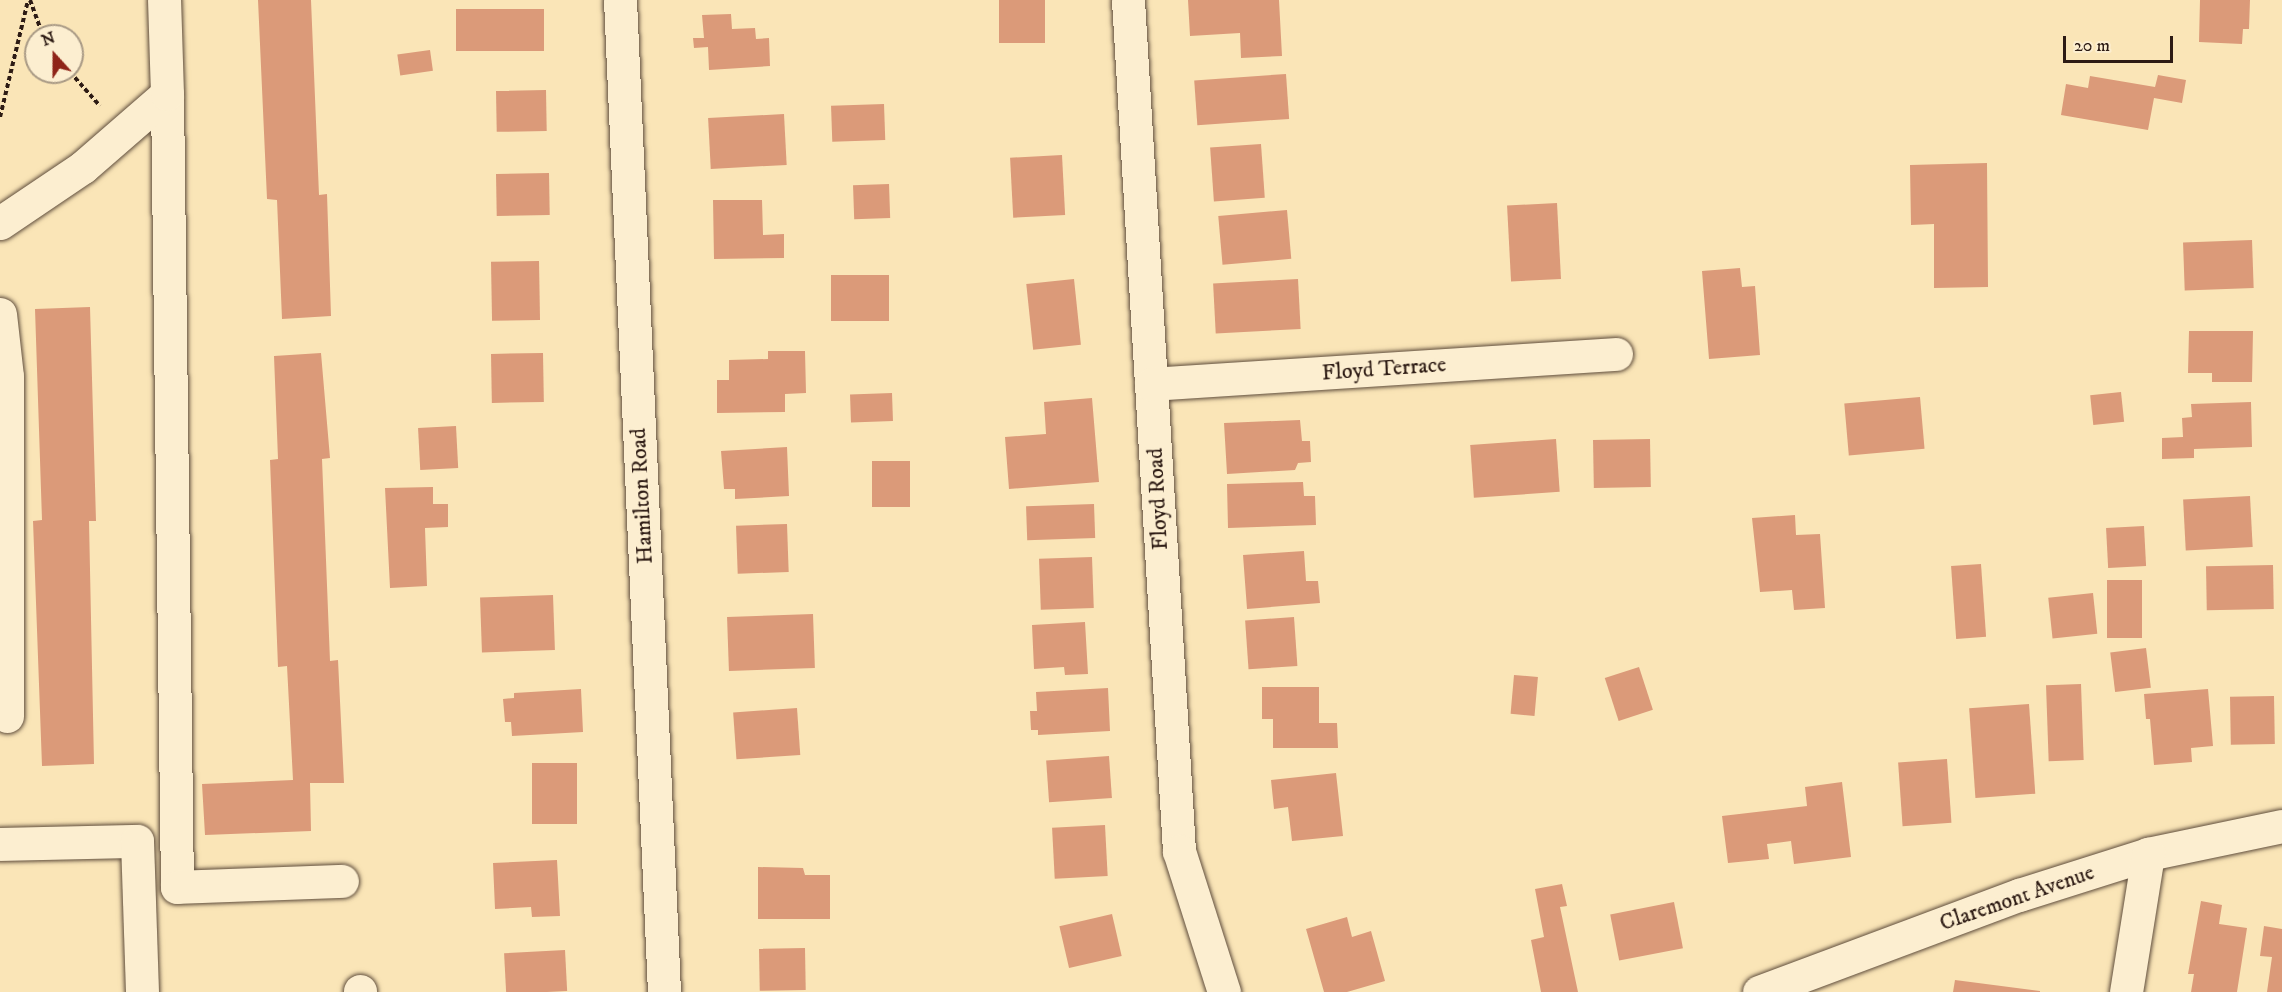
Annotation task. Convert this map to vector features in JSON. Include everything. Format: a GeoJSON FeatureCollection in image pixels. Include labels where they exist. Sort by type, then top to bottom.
{"type":"FeatureCollection","features":[{"type":"Feature","properties":{"kind":"street"},"geometry":{"type":"LineString","coordinates":[[164,0],[177,887],[342,881]]}},
{"type":"Feature","properties":{"kind":"street","name":"Hamilton Road"},"geometry":{"type":"LineString","coordinates":[[620,0],[664,992]]}},
{"type":"Feature","properties":{"kind":"street","name":"Floyd Road"},"geometry":{"type":"LineString","coordinates":[[1128,0],[1179,851],[1224,992]]}},
{"type":"Feature","properties":{"kind":"street"},"geometry":{"type":"LineString","coordinates":[[0,223],[83,167],[167,94]]}},
{"type":"Feature","properties":{"kind":"street"},"geometry":{"type":"LineString","coordinates":[[0,314],[7,376],[7,716]]}},
{"type":"Feature","properties":{"kind":"street","name":"Floyd Terrace"},"geometry":{"type":"LineString","coordinates":[[1151,384],[1616,354]]}},
{"type":"Feature","properties":{"kind":"street","name":"Claremont Avenue"},"geometry":{"type":"LineString","coordinates":[[1759,992],[2019,894],[2148,854],[2282,826]]}},
{"type":"Feature","properties":{"kind":"street"},"geometry":{"type":"LineString","coordinates":[[0,844],[137,841],[142,992]]}},
{"type":"Feature","properties":{"kind":"street"},"geometry":{"type":"LineString","coordinates":[[2126,992],[2148,854]]}},
{"type":"Feature","properties":{"kind":"path"},"geometry":{"type":"LineString","coordinates":[[29,0],[38,24]]}},
{"type":"Feature","properties":{"kind":"path"},"geometry":{"type":"LineString","coordinates":[[0,117],[29,0]]}},
{"type":"Feature","properties":{"kind":"path"},"geometry":{"type":"LineString","coordinates":[[81,84],[126,132]]}},
{"type":"Feature","properties":{"kind":"building"},"geometry":{"type":"Polygon","coordinates":[[[258,0],[311,0],[319,195],[327,194],[331,316],[282,319],[277,200],[267,199],[258,0]]]}},
{"type":"Feature","properties":{"kind":"building"},"geometry":{"type":"Polygon","coordinates":[[[999,0],[1045,0],[1045,43],[999,43],[999,0]]]}},
{"type":"Feature","properties":{"kind":"building"},"geometry":{"type":"Polygon","coordinates":[[[1188,0],[1279,0],[1282,56],[1241,58],[1240,33],[1190,36],[1188,0]]]}},
{"type":"Feature","properties":{"kind":"building"},"geometry":{"type":"Polygon","coordinates":[[[2200,0],[2250,0],[2249,29],[2243,29],[2242,44],[2199,42],[2200,0]]]}},
{"type":"Feature","properties":{"kind":"building"},"geometry":{"type":"Polygon","coordinates":[[[456,9],[544,9],[544,51],[456,51],[456,9]]]}},
{"type":"Feature","properties":{"kind":"building"},"geometry":{"type":"Polygon","coordinates":[[[731,14],[732,29],[755,28],[756,39],[769,38],[770,66],[709,70],[708,47],[694,48],[693,38],[704,38],[702,15],[731,14]]]}},
{"type":"Feature","properties":{"kind":"building"},"geometry":{"type":"Polygon","coordinates":[[[430,50],[433,71],[400,75],[397,55],[430,50]]]}},
{"type":"Feature","properties":{"kind":"building"},"geometry":{"type":"Polygon","coordinates":[[[1286,74],[1289,119],[1197,125],[1194,80],[1286,74]]]}},
{"type":"Feature","properties":{"kind":"building"},"geometry":{"type":"Polygon","coordinates":[[[2158,75],[2186,80],[2182,103],[2154,98],[2148,130],[2061,115],[2066,84],[2088,88],[2090,76],[2155,87],[2158,75]]]}},
{"type":"Feature","properties":{"kind":"building"},"geometry":{"type":"Polygon","coordinates":[[[546,90],[547,131],[497,132],[496,91],[546,90]]]}},
{"type":"Feature","properties":{"kind":"building"},"geometry":{"type":"Polygon","coordinates":[[[884,104],[885,140],[832,142],[831,106],[884,104]]]}},
{"type":"Feature","properties":{"kind":"building"},"geometry":{"type":"Polygon","coordinates":[[[784,114],[787,165],[711,169],[708,118],[784,114]]]}},
{"type":"Feature","properties":{"kind":"building"},"geometry":{"type":"Polygon","coordinates":[[[1261,144],[1265,198],[1214,201],[1210,148],[1261,144]]]}},
{"type":"Feature","properties":{"kind":"building"},"geometry":{"type":"Polygon","coordinates":[[[1062,155],[1065,215],[1013,218],[1010,158],[1062,155]]]}},
{"type":"Feature","properties":{"kind":"building"},"geometry":{"type":"Polygon","coordinates":[[[1987,163],[1988,287],[1934,288],[1934,224],[1911,225],[1910,165],[1987,163]]]}},
{"type":"Feature","properties":{"kind":"building"},"geometry":{"type":"Polygon","coordinates":[[[549,173],[550,215],[497,216],[496,174],[549,173]]]}},
{"type":"Feature","properties":{"kind":"building"},"geometry":{"type":"Polygon","coordinates":[[[889,184],[890,218],[854,219],[853,185],[889,184]]]}},
{"type":"Feature","properties":{"kind":"building"},"geometry":{"type":"Polygon","coordinates":[[[713,200],[762,200],[763,235],[784,234],[784,258],[714,259],[713,200]]]}},
{"type":"Feature","properties":{"kind":"building"},"geometry":{"type":"Polygon","coordinates":[[[1557,203],[1561,279],[1511,282],[1507,206],[1557,203]]]}},
{"type":"Feature","properties":{"kind":"building"},"geometry":{"type":"Polygon","coordinates":[[[1287,210],[1291,259],[1223,265],[1218,216],[1287,210]]]}},
{"type":"Feature","properties":{"kind":"building"},"geometry":{"type":"Polygon","coordinates":[[[2252,240],[2254,288],[2185,290],[2183,242],[2252,240]]]}},
{"type":"Feature","properties":{"kind":"building"},"geometry":{"type":"Polygon","coordinates":[[[539,261],[540,320],[492,321],[491,262],[539,261]]]}},
{"type":"Feature","properties":{"kind":"building"},"geometry":{"type":"Polygon","coordinates":[[[1740,268],[1742,287],[1755,286],[1760,355],[1709,359],[1702,271],[1740,268]]]}},
{"type":"Feature","properties":{"kind":"building"},"geometry":{"type":"Polygon","coordinates":[[[831,275],[889,275],[889,321],[831,321],[831,275]]]}},
{"type":"Feature","properties":{"kind":"building"},"geometry":{"type":"Polygon","coordinates":[[[1074,279],[1081,345],[1033,350],[1026,284],[1074,279]]]}},
{"type":"Feature","properties":{"kind":"building"},"geometry":{"type":"Polygon","coordinates":[[[1298,279],[1301,329],[1216,333],[1213,283],[1298,279]]]}},
{"type":"Feature","properties":{"kind":"building"},"geometry":{"type":"Polygon","coordinates":[[[90,307],[96,521],[89,521],[94,764],[42,766],[33,521],[42,520],[35,309],[90,307]]]}},
{"type":"Feature","properties":{"kind":"building"},"geometry":{"type":"Polygon","coordinates":[[[2189,331],[2253,331],[2252,382],[2212,382],[2212,373],[2188,373],[2189,331]]]}},
{"type":"Feature","properties":{"kind":"building"},"geometry":{"type":"Polygon","coordinates":[[[768,351],[805,351],[806,393],[785,394],[785,412],[717,413],[717,380],[729,380],[729,360],[768,359],[768,351]]]}},
{"type":"Feature","properties":{"kind":"building"},"geometry":{"type":"Polygon","coordinates":[[[321,353],[330,458],[322,459],[330,661],[338,660],[344,783],[310,783],[311,831],[205,835],[202,784],[293,780],[287,666],[278,667],[270,460],[278,459],[274,356],[321,353]]]}},
{"type":"Feature","properties":{"kind":"building"},"geometry":{"type":"Polygon","coordinates":[[[543,353],[544,402],[492,403],[491,354],[543,353]]]}},
{"type":"Feature","properties":{"kind":"building"},"geometry":{"type":"Polygon","coordinates":[[[2121,392],[2124,422],[2093,425],[2090,395],[2121,392]]]}},
{"type":"Feature","properties":{"kind":"building"},"geometry":{"type":"Polygon","coordinates":[[[892,393],[893,421],[851,422],[850,394],[892,393]]]}},
{"type":"Feature","properties":{"kind":"building"},"geometry":{"type":"Polygon","coordinates":[[[1920,397],[1925,449],[1849,455],[1844,404],[1920,397]]]}},
{"type":"Feature","properties":{"kind":"building"},"geometry":{"type":"Polygon","coordinates":[[[1092,398],[1099,482],[1009,489],[1005,437],[1046,434],[1044,402],[1092,398]]]}},
{"type":"Feature","properties":{"kind":"building"},"geometry":{"type":"Polygon","coordinates":[[[2251,402],[2252,447],[2194,449],[2194,458],[2162,459],[2162,438],[2183,437],[2182,418],[2192,417],[2191,404],[2251,402]]]}},
{"type":"Feature","properties":{"kind":"building"},"geometry":{"type":"Polygon","coordinates":[[[1300,420],[1302,441],[1310,441],[1311,462],[1298,463],[1295,470],[1227,474],[1224,423],[1300,420]]]}},
{"type":"Feature","properties":{"kind":"building"},"geometry":{"type":"Polygon","coordinates":[[[456,426],[458,468],[420,470],[418,428],[456,426]]]}},
{"type":"Feature","properties":{"kind":"building"},"geometry":{"type":"Polygon","coordinates":[[[1556,439],[1560,492],[1474,498],[1470,445],[1556,439]]]}},
{"type":"Feature","properties":{"kind":"building"},"geometry":{"type":"Polygon","coordinates":[[[1650,439],[1651,487],[1594,488],[1593,440],[1650,439]]]}},
{"type":"Feature","properties":{"kind":"building"},"geometry":{"type":"Polygon","coordinates":[[[787,447],[789,496],[735,499],[735,489],[724,489],[721,451],[787,447]]]}},
{"type":"Feature","properties":{"kind":"building"},"geometry":{"type":"Polygon","coordinates":[[[872,461],[910,461],[910,507],[872,507],[872,461]]]}},
{"type":"Feature","properties":{"kind":"building"},"geometry":{"type":"Polygon","coordinates":[[[1303,482],[1304,496],[1315,496],[1316,525],[1228,528],[1227,484],[1303,482]]]}},
{"type":"Feature","properties":{"kind":"building"},"geometry":{"type":"Polygon","coordinates":[[[433,487],[433,504],[448,504],[448,527],[425,528],[427,586],[390,588],[385,488],[433,487]]]}},
{"type":"Feature","properties":{"kind":"building"},"geometry":{"type":"Polygon","coordinates":[[[2250,496],[2253,547],[2186,550],[2183,500],[2250,496]]]}},
{"type":"Feature","properties":{"kind":"building"},"geometry":{"type":"Polygon","coordinates":[[[1094,504],[1095,538],[1027,540],[1026,506],[1094,504]]]}},
{"type":"Feature","properties":{"kind":"building"},"geometry":{"type":"Polygon","coordinates":[[[1795,515],[1796,535],[1820,534],[1825,608],[1794,610],[1792,590],[1760,592],[1752,518],[1795,515]]]}},
{"type":"Feature","properties":{"kind":"building"},"geometry":{"type":"Polygon","coordinates":[[[787,524],[789,572],[738,574],[736,526],[787,524]]]}},
{"type":"Feature","properties":{"kind":"building"},"geometry":{"type":"Polygon","coordinates":[[[2144,526],[2146,566],[2108,568],[2106,528],[2144,526]]]}},
{"type":"Feature","properties":{"kind":"building"},"geometry":{"type":"Polygon","coordinates":[[[1304,551],[1306,581],[1318,581],[1320,603],[1247,609],[1243,555],[1304,551]]]}},
{"type":"Feature","properties":{"kind":"building"},"geometry":{"type":"Polygon","coordinates":[[[1092,557],[1094,608],[1041,610],[1039,559],[1092,557]]]}},
{"type":"Feature","properties":{"kind":"building"},"geometry":{"type":"Polygon","coordinates":[[[1981,564],[1986,637],[1956,639],[1951,566],[1981,564]]]}},
{"type":"Feature","properties":{"kind":"building"},"geometry":{"type":"Polygon","coordinates":[[[2273,565],[2274,609],[2207,610],[2206,566],[2273,565]]]}},
{"type":"Feature","properties":{"kind":"building"},"geometry":{"type":"Polygon","coordinates":[[[2107,580],[2142,580],[2142,638],[2107,638],[2107,580]]]}},
{"type":"Feature","properties":{"kind":"building"},"geometry":{"type":"Polygon","coordinates":[[[2093,593],[2097,634],[2053,638],[2048,598],[2093,593]]]}},
{"type":"Feature","properties":{"kind":"building"},"geometry":{"type":"Polygon","coordinates":[[[553,595],[555,650],[482,653],[480,598],[553,595]]]}},
{"type":"Feature","properties":{"kind":"building"},"geometry":{"type":"Polygon","coordinates":[[[813,614],[815,668],[729,671],[727,617],[813,614]]]}},
{"type":"Feature","properties":{"kind":"building"},"geometry":{"type":"Polygon","coordinates":[[[1294,617],[1297,666],[1249,669],[1245,620],[1294,617]]]}},
{"type":"Feature","properties":{"kind":"building"},"geometry":{"type":"Polygon","coordinates":[[[1085,622],[1088,674],[1065,675],[1064,667],[1034,669],[1032,625],[1085,622]]]}},
{"type":"Feature","properties":{"kind":"building"},"geometry":{"type":"Polygon","coordinates":[[[2146,648],[2151,688],[2115,692],[2110,652],[2146,648]]]}},
{"type":"Feature","properties":{"kind":"building"},"geometry":{"type":"Polygon","coordinates":[[[1639,667],[1653,710],[1619,721],[1605,678],[1639,667]]]}},
{"type":"Feature","properties":{"kind":"building"},"geometry":{"type":"Polygon","coordinates":[[[1514,675],[1538,677],[1535,716],[1511,714],[1514,675]]]}},
{"type":"Feature","properties":{"kind":"building"},"geometry":{"type":"Polygon","coordinates":[[[2081,684],[2084,760],[2049,761],[2046,685],[2081,684]]]}},
{"type":"Feature","properties":{"kind":"building"},"geometry":{"type":"Polygon","coordinates":[[[1262,687],[1319,687],[1319,723],[1337,723],[1338,748],[1273,748],[1273,719],[1262,719],[1262,687]]]}},
{"type":"Feature","properties":{"kind":"building"},"geometry":{"type":"Polygon","coordinates":[[[1108,688],[1110,731],[1038,735],[1038,730],[1031,730],[1030,711],[1037,711],[1036,692],[1108,688]]]}},
{"type":"Feature","properties":{"kind":"building"},"geometry":{"type":"Polygon","coordinates":[[[581,689],[583,732],[512,736],[511,722],[505,722],[503,699],[514,698],[514,693],[581,689]]]}},
{"type":"Feature","properties":{"kind":"building"},"geometry":{"type":"Polygon","coordinates":[[[2208,689],[2213,746],[2191,748],[2192,762],[2154,765],[2150,719],[2146,719],[2144,694],[2208,689]]]}},
{"type":"Feature","properties":{"kind":"building"},"geometry":{"type":"Polygon","coordinates":[[[2274,696],[2275,744],[2231,745],[2230,697],[2274,696]]]}},
{"type":"Feature","properties":{"kind":"building"},"geometry":{"type":"Polygon","coordinates":[[[2029,704],[2035,794],[1975,798],[1969,708],[2029,704]]]}},
{"type":"Feature","properties":{"kind":"building"},"geometry":{"type":"Polygon","coordinates":[[[797,708],[800,755],[736,759],[733,712],[797,708]]]}},
{"type":"Feature","properties":{"kind":"building"},"geometry":{"type":"Polygon","coordinates":[[[1109,756],[1112,798],[1049,802],[1046,760],[1109,756]]]}},
{"type":"Feature","properties":{"kind":"building"},"geometry":{"type":"Polygon","coordinates":[[[1947,759],[1951,823],[1903,826],[1898,762],[1947,759]]]}},
{"type":"Feature","properties":{"kind":"building"},"geometry":{"type":"Polygon","coordinates":[[[532,763],[577,763],[577,824],[532,824],[532,763]]]}},
{"type":"Feature","properties":{"kind":"building"},"geometry":{"type":"Polygon","coordinates":[[[1336,773],[1343,836],[1292,841],[1288,807],[1274,809],[1271,780],[1336,773]]]}},
{"type":"Feature","properties":{"kind":"building"},"geometry":{"type":"Polygon","coordinates":[[[1842,782],[1851,857],[1794,864],[1791,841],[1767,844],[1769,859],[1728,863],[1722,816],[1807,806],[1805,787],[1842,782]]]}},
{"type":"Feature","properties":{"kind":"building"},"geometry":{"type":"Polygon","coordinates":[[[1105,825],[1108,876],[1055,879],[1052,828],[1105,825]]]}},
{"type":"Feature","properties":{"kind":"building"},"geometry":{"type":"Polygon","coordinates":[[[557,860],[560,916],[532,917],[531,907],[495,909],[493,863],[557,860]]]}},
{"type":"Feature","properties":{"kind":"building"},"geometry":{"type":"Polygon","coordinates":[[[758,867],[803,868],[805,875],[830,875],[830,919],[758,919],[758,867]]]}},
{"type":"Feature","properties":{"kind":"building"},"geometry":{"type":"Polygon","coordinates":[[[1562,884],[1567,906],[1560,907],[1578,992],[1541,992],[1531,940],[1544,937],[1535,889],[1562,884]]]}},
{"type":"Feature","properties":{"kind":"building"},"geometry":{"type":"Polygon","coordinates":[[[2201,901],[2222,905],[2219,924],[2247,928],[2237,992],[2191,992],[2194,974],[2188,974],[2201,901]]]}},
{"type":"Feature","properties":{"kind":"building"},"geometry":{"type":"Polygon","coordinates":[[[1674,902],[1683,948],[1619,961],[1610,914],[1674,902]]]}},
{"type":"Feature","properties":{"kind":"building"},"geometry":{"type":"Polygon","coordinates":[[[1112,914],[1122,956],[1069,968],[1059,926],[1112,914]]]}},
{"type":"Feature","properties":{"kind":"building"},"geometry":{"type":"Polygon","coordinates":[[[1347,917],[1352,937],[1371,931],[1385,981],[1347,992],[1324,992],[1306,929],[1347,917]]]}},
{"type":"Feature","properties":{"kind":"building"},"geometry":{"type":"Polygon","coordinates":[[[2264,926],[2282,929],[2282,992],[2267,992],[2272,957],[2260,956],[2264,926]]]}},
{"type":"Feature","properties":{"kind":"building"},"geometry":{"type":"Polygon","coordinates":[[[805,948],[806,990],[760,991],[759,949],[805,948]]]}},
{"type":"Feature","properties":{"kind":"building"},"geometry":{"type":"Polygon","coordinates":[[[565,950],[567,991],[506,992],[504,953],[565,950]]]}},
{"type":"Feature","properties":{"kind":"building"},"geometry":{"type":"Polygon","coordinates":[[[1955,980],[2040,991],[2040,992],[1953,992],[1955,980]]]}}]}
